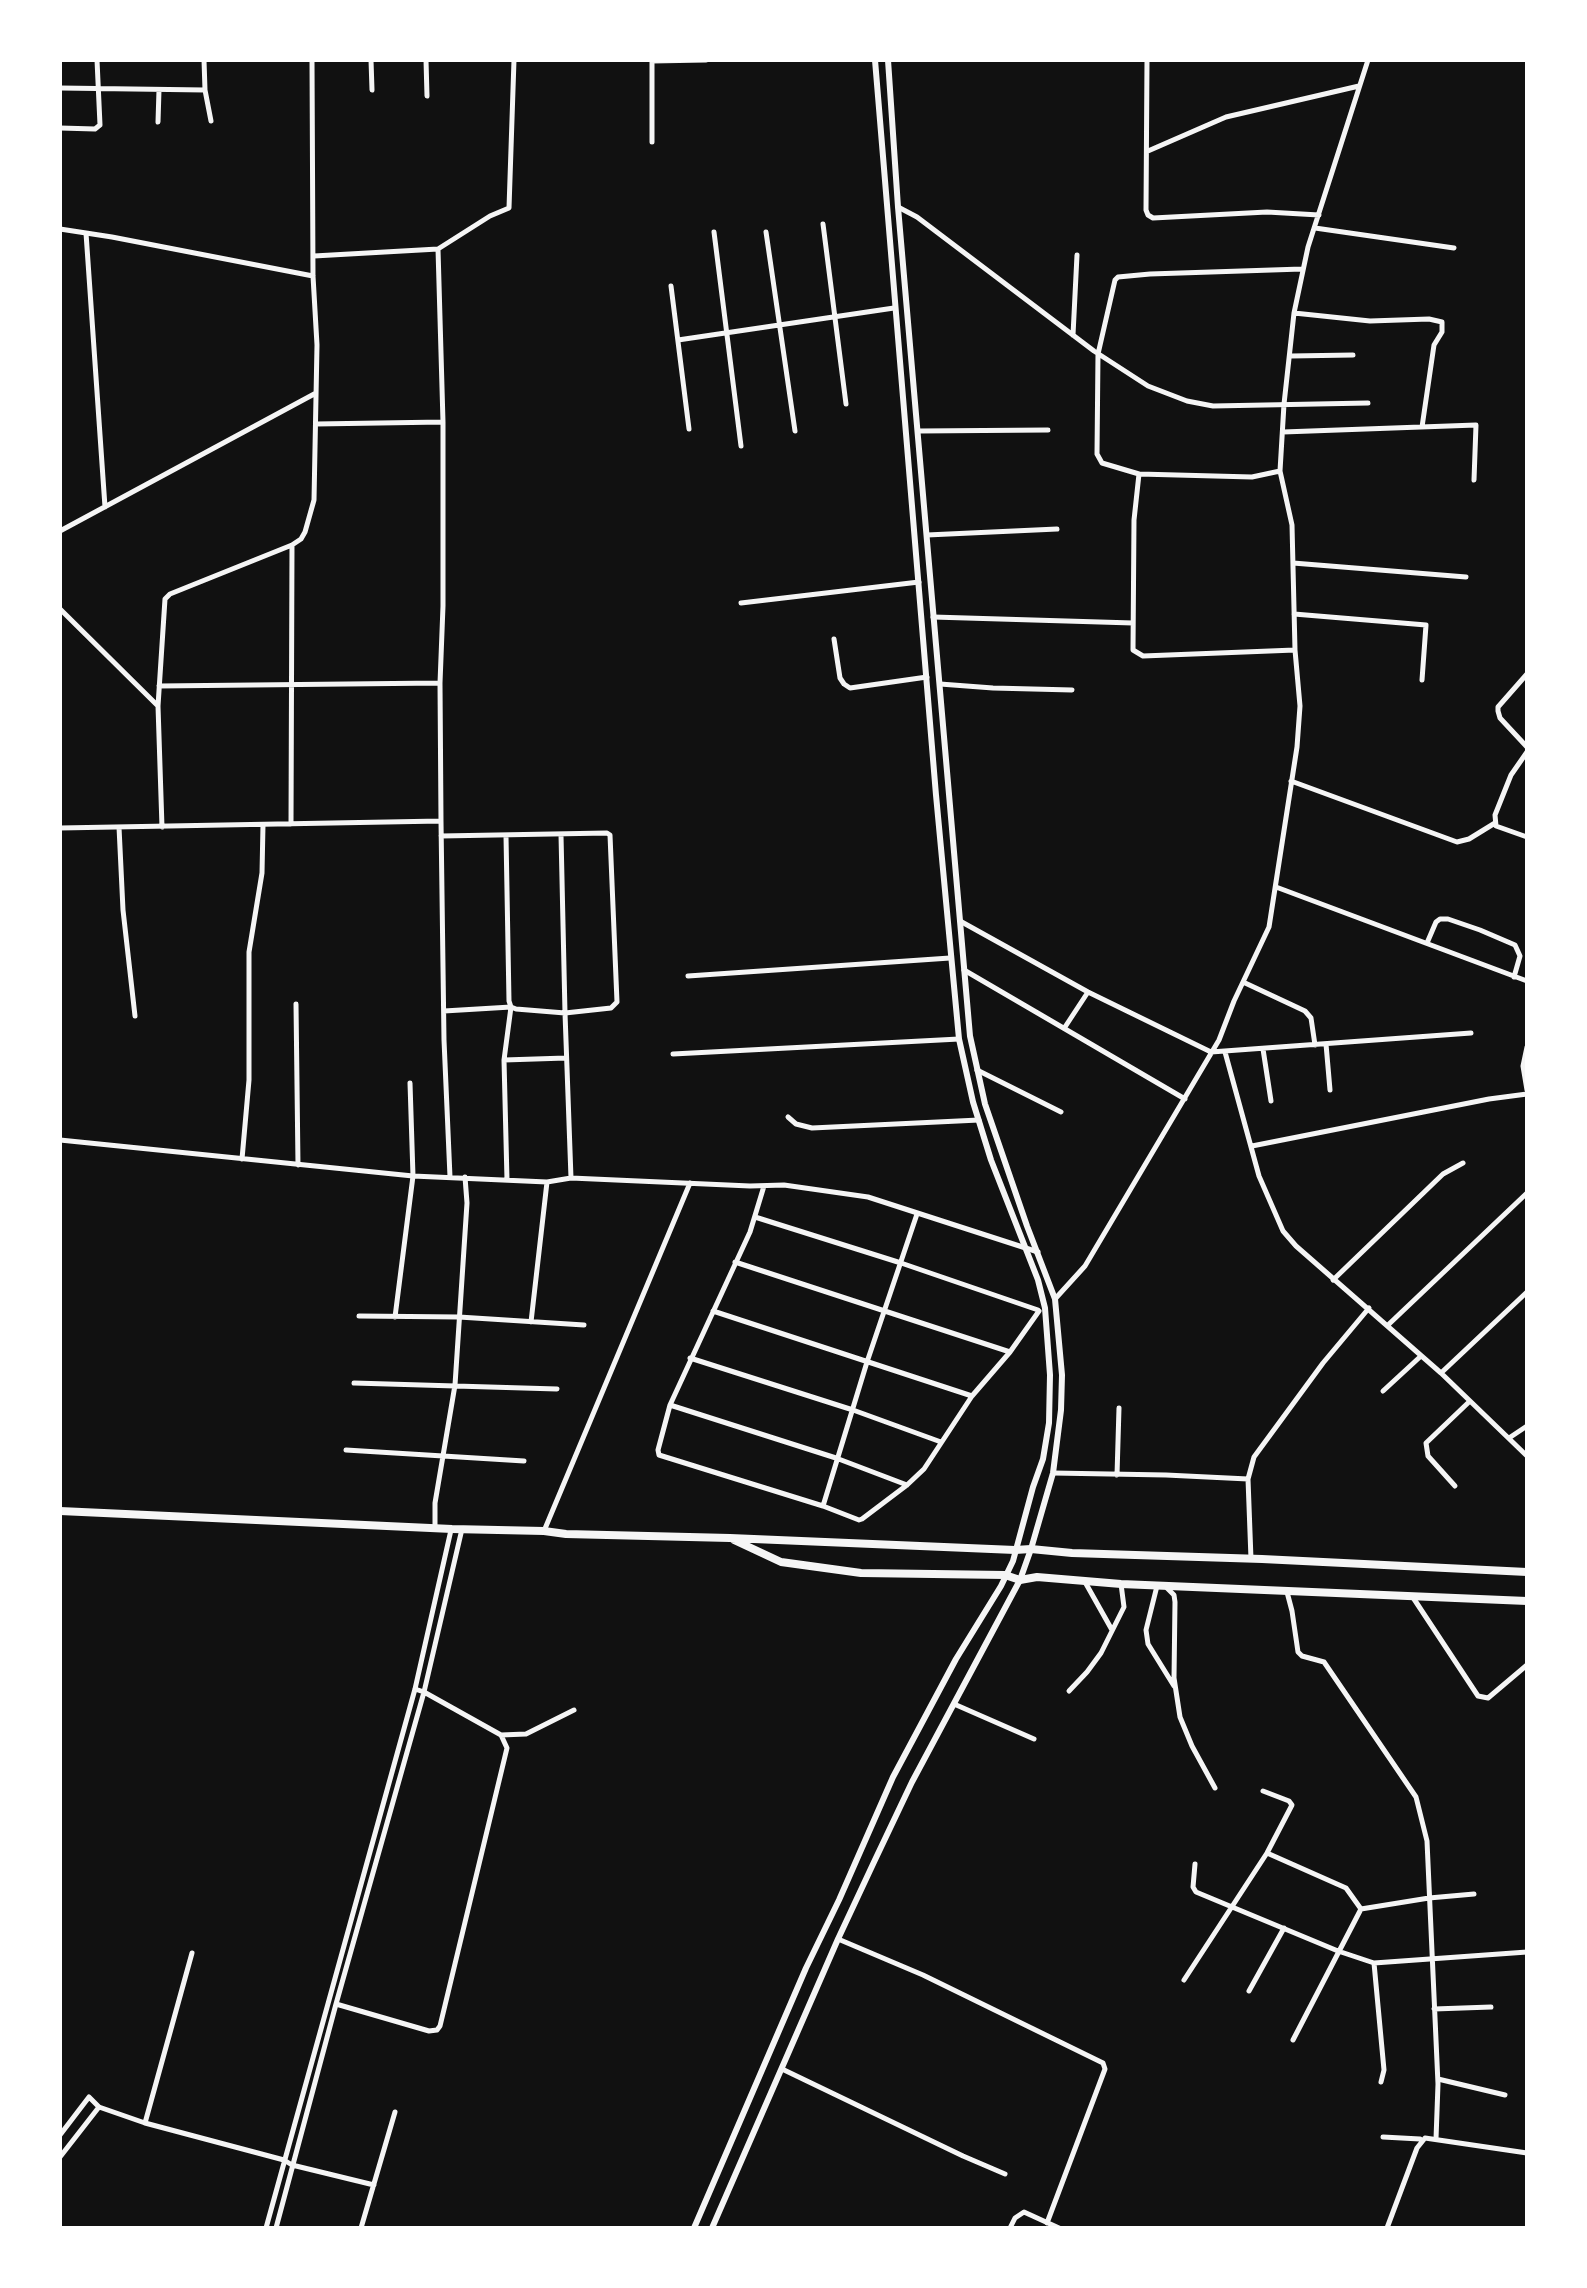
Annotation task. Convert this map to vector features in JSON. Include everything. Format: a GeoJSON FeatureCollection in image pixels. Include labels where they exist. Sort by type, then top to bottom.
{"type":"FeatureCollection","features":[{"type":"Feature","properties":{"kind":"main road"},"geometry":{"type":"LineString","coordinates":[[60,1511],[1527,1572]]}},
{"type":"Feature","properties":{"kind":"main road"},"geometry":{"type":"LineString","coordinates":[[730,1538],[781,1562],[861,1573],[1006,1575],[1020,1580],[1037,1577],[1527,1601]]}},
{"type":"Feature","properties":{"kind":"main road"},"geometry":{"type":"LineString","coordinates":[[781,1562],[778,1549],[783,1540]]}},
{"type":"Feature","properties":{"kind":"street"},"geometry":{"type":"LineString","coordinates":[[60,128],[99,128],[98,60]]}},
{"type":"Feature","properties":{"kind":"street"},"geometry":{"type":"LineString","coordinates":[[204,60],[210,120]]}},
{"type":"Feature","properties":{"kind":"street"},"geometry":{"type":"LineString","coordinates":[[162,827],[158,706],[164,599],[292,545],[305,532],[314,500],[312,60]]}},
{"type":"Feature","properties":{"kind":"street"},"geometry":{"type":"LineString","coordinates":[[371,60],[372,90]]}},
{"type":"Feature","properties":{"kind":"street"},"geometry":{"type":"LineString","coordinates":[[426,60],[427,96]]}},
{"type":"Feature","properties":{"kind":"street"},"geometry":{"type":"LineString","coordinates":[[314,256],[438,249],[508,208],[514,60]]}},
{"type":"Feature","properties":{"kind":"street"},"geometry":{"type":"LineString","coordinates":[[652,142],[652,60],[706,60]]}},
{"type":"Feature","properties":{"kind":"street"},"geometry":{"type":"LineString","coordinates":[[694,2228],[892,1777],[1014,1560],[1041,1468],[1048,1424],[1050,1375],[1038,1280],[991,1160],[959,1039],[875,60]]}},
{"type":"Feature","properties":{"kind":"street"},"geometry":{"type":"LineString","coordinates":[[712,2228],[838,1939],[912,1782],[1020,1580],[1053,1473],[1059,1434],[1062,1384],[1055,1299],[985,1104],[970,1036],[888,60]]}},
{"type":"Feature","properties":{"kind":"street"},"geometry":{"type":"LineString","coordinates":[[1147,60],[1148,215],[1319,215]]}},
{"type":"Feature","properties":{"kind":"street"},"geometry":{"type":"LineString","coordinates":[[1055,1299],[1085,1266],[1219,1040],[1269,927],[1300,706],[1292,525],[1280,471],[1294,313],[1302,269],[1368,60]]}},
{"type":"Feature","properties":{"kind":"street"},"geometry":{"type":"LineString","coordinates":[[1147,152],[1226,117],[1359,86]]}},
{"type":"Feature","properties":{"kind":"street"},"geometry":{"type":"LineString","coordinates":[[60,88],[205,90]]}},
{"type":"Feature","properties":{"kind":"street"},"geometry":{"type":"LineString","coordinates":[[158,90],[158,122]]}},
{"type":"Feature","properties":{"kind":"street"},"geometry":{"type":"LineString","coordinates":[[879,126],[892,125]]}},
{"type":"Feature","properties":{"kind":"street"},"geometry":{"type":"LineString","coordinates":[[898,208],[917,217],[1098,354],[1148,386],[1186,402],[1213,406],[1368,403]]}},
{"type":"Feature","properties":{"kind":"street"},"geometry":{"type":"LineString","coordinates":[[823,224],[846,404]]}},
{"type":"Feature","properties":{"kind":"street"},"geometry":{"type":"LineString","coordinates":[[1315,228],[1454,248]]}},
{"type":"Feature","properties":{"kind":"street"},"geometry":{"type":"LineString","coordinates":[[60,230],[314,276]]}},
{"type":"Feature","properties":{"kind":"street"},"geometry":{"type":"LineString","coordinates":[[714,232],[741,446]]}},
{"type":"Feature","properties":{"kind":"street"},"geometry":{"type":"LineString","coordinates":[[766,232],[795,431]]}},
{"type":"Feature","properties":{"kind":"street"},"geometry":{"type":"LineString","coordinates":[[86,233],[106,506]]}},
{"type":"Feature","properties":{"kind":"street"},"geometry":{"type":"LineString","coordinates":[[438,249],[443,422],[441,821],[450,1177]]}},
{"type":"Feature","properties":{"kind":"street"},"geometry":{"type":"LineString","coordinates":[[1073,335],[1077,255]]}},
{"type":"Feature","properties":{"kind":"street"},"geometry":{"type":"LineString","coordinates":[[1280,471],[1252,477],[1139,474],[1098,460],[1098,354],[1114,280],[1118,277],[1302,269]]}},
{"type":"Feature","properties":{"kind":"street"},"geometry":{"type":"LineString","coordinates":[[671,286],[689,429]]}},
{"type":"Feature","properties":{"kind":"street"},"geometry":{"type":"LineString","coordinates":[[678,340],[894,308]]}},
{"type":"Feature","properties":{"kind":"street"},"geometry":{"type":"LineString","coordinates":[[1294,313],[1370,321],[1442,322],[1442,332],[1434,345],[1422,427]]}},
{"type":"Feature","properties":{"kind":"street"},"geometry":{"type":"LineString","coordinates":[[1291,356],[1353,355]]}},
{"type":"Feature","properties":{"kind":"street"},"geometry":{"type":"LineString","coordinates":[[60,531],[316,392]]}},
{"type":"Feature","properties":{"kind":"street"},"geometry":{"type":"LineString","coordinates":[[904,413],[916,411]]}},
{"type":"Feature","properties":{"kind":"street"},"geometry":{"type":"LineString","coordinates":[[316,424],[443,422]]}},
{"type":"Feature","properties":{"kind":"street"},"geometry":{"type":"LineString","coordinates":[[1283,432],[1476,424],[1474,480]]}},
{"type":"Feature","properties":{"kind":"street"},"geometry":{"type":"LineString","coordinates":[[919,430],[1048,430]]}},
{"type":"Feature","properties":{"kind":"street"},"geometry":{"type":"LineString","coordinates":[[1139,474],[1134,520],[1133,650],[1143,656],[1295,650]]}},
{"type":"Feature","properties":{"kind":"street"},"geometry":{"type":"LineString","coordinates":[[927,535],[1057,529]]}},
{"type":"Feature","properties":{"kind":"street"},"geometry":{"type":"LineString","coordinates":[[291,824],[292,545]]}},
{"type":"Feature","properties":{"kind":"street"},"geometry":{"type":"LineString","coordinates":[[1294,562],[1466,577]]}},
{"type":"Feature","properties":{"kind":"street"},"geometry":{"type":"LineString","coordinates":[[741,603],[919,582]]}},
{"type":"Feature","properties":{"kind":"street"},"geometry":{"type":"LineString","coordinates":[[60,610],[158,706]]}},
{"type":"Feature","properties":{"kind":"street"},"geometry":{"type":"LineString","coordinates":[[1294,614],[1426,625],[1422,680]]}},
{"type":"Feature","properties":{"kind":"street"},"geometry":{"type":"LineString","coordinates":[[934,616],[1133,622]]}},
{"type":"Feature","properties":{"kind":"street"},"geometry":{"type":"LineString","coordinates":[[834,639],[840,678],[850,688],[927,678]]}},
{"type":"Feature","properties":{"kind":"street"},"geometry":{"type":"LineString","coordinates":[[1527,674],[1498,707],[1500,718],[1527,749],[1502,794],[1495,816],[1500,829],[1527,837]]}},
{"type":"Feature","properties":{"kind":"street"},"geometry":{"type":"LineString","coordinates":[[160,686],[440,683]]}},
{"type":"Feature","properties":{"kind":"street"},"geometry":{"type":"LineString","coordinates":[[940,684],[1072,690]]}},
{"type":"Feature","properties":{"kind":"street"},"geometry":{"type":"LineString","coordinates":[[1291,780],[1458,842],[1495,824]]}},
{"type":"Feature","properties":{"kind":"street"},"geometry":{"type":"LineString","coordinates":[[936,795],[948,794]]}},
{"type":"Feature","properties":{"kind":"street"},"geometry":{"type":"LineString","coordinates":[[60,828],[441,821]]}},
{"type":"Feature","properties":{"kind":"street"},"geometry":{"type":"LineString","coordinates":[[242,1160],[249,1080],[249,952],[262,873],[263,825]]}},
{"type":"Feature","properties":{"kind":"street"},"geometry":{"type":"LineString","coordinates":[[118,827],[122,910],[136,1016]]}},
{"type":"Feature","properties":{"kind":"street"},"geometry":{"type":"LineString","coordinates":[[442,836],[607,834],[612,838],[617,1002],[611,1008],[565,1012],[511,1007],[444,1011]]}},
{"type":"Feature","properties":{"kind":"street"},"geometry":{"type":"LineString","coordinates":[[506,835],[511,1007],[504,1060],[506,1180]]}},
{"type":"Feature","properties":{"kind":"street"},"geometry":{"type":"LineString","coordinates":[[561,836],[571,1178]]}},
{"type":"Feature","properties":{"kind":"street"},"geometry":{"type":"LineString","coordinates":[[1276,887],[1527,981]]}},
{"type":"Feature","properties":{"kind":"street"},"geometry":{"type":"LineString","coordinates":[[1427,943],[1440,919],[1480,930],[1515,945],[1520,956],[1514,976]]}},
{"type":"Feature","properties":{"kind":"street"},"geometry":{"type":"LineString","coordinates":[[960,921],[1088,992],[1211,1052],[1471,1033]]}},
{"type":"Feature","properties":{"kind":"street"},"geometry":{"type":"LineString","coordinates":[[688,976],[950,958]]}},
{"type":"Feature","properties":{"kind":"street"},"geometry":{"type":"LineString","coordinates":[[964,970],[1184,1099]]}},
{"type":"Feature","properties":{"kind":"street"},"geometry":{"type":"LineString","coordinates":[[1243,982],[1305,1011],[1311,1018],[1316,1045]]}},
{"type":"Feature","properties":{"kind":"street"},"geometry":{"type":"LineString","coordinates":[[1065,1028],[1088,992]]}},
{"type":"Feature","properties":{"kind":"street"},"geometry":{"type":"LineString","coordinates":[[296,1004],[298,1165]]}},
{"type":"Feature","properties":{"kind":"street"},"geometry":{"type":"LineString","coordinates":[[673,1054],[959,1039]]}},
{"type":"Feature","properties":{"kind":"street"},"geometry":{"type":"LineString","coordinates":[[1326,1044],[1330,1090]]}},
{"type":"Feature","properties":{"kind":"street"},"geometry":{"type":"LineString","coordinates":[[1252,1146],[1527,1092],[1527,1046]]}},
{"type":"Feature","properties":{"kind":"street"},"geometry":{"type":"LineString","coordinates":[[1263,1049],[1271,1100]]}},
{"type":"Feature","properties":{"kind":"street"},"geometry":{"type":"LineString","coordinates":[[1225,1052],[1259,1176],[1283,1231],[1527,1456]]}},
{"type":"Feature","properties":{"kind":"street"},"geometry":{"type":"LineString","coordinates":[[504,1060],[567,1058]]}},
{"type":"Feature","properties":{"kind":"street"},"geometry":{"type":"LineString","coordinates":[[977,1070],[1061,1112]]}},
{"type":"Feature","properties":{"kind":"street"},"geometry":{"type":"LineString","coordinates":[[395,1316],[412,1176],[410,1083]]}},
{"type":"Feature","properties":{"kind":"street"},"geometry":{"type":"LineString","coordinates":[[788,1117],[796,1124],[812,1128],[979,1120]]}},
{"type":"Feature","properties":{"kind":"street"},"geometry":{"type":"LineString","coordinates":[[60,1140],[412,1176],[546,1182],[571,1178],[784,1184],[868,1197],[1038,1252]]}},
{"type":"Feature","properties":{"kind":"street"},"geometry":{"type":"LineString","coordinates":[[1333,1280],[1443,1174],[1463,1164]]}},
{"type":"Feature","properties":{"kind":"street"},"geometry":{"type":"LineString","coordinates":[[435,1527],[455,1385],[467,1203],[465,1177]]}},
{"type":"Feature","properties":{"kind":"street"},"geometry":{"type":"LineString","coordinates":[[531,1322],[546,1182]]}},
{"type":"Feature","properties":{"kind":"street"},"geometry":{"type":"LineString","coordinates":[[544,1531],[690,1183]]}},
{"type":"Feature","properties":{"kind":"street"},"geometry":{"type":"LineString","coordinates":[[764,1186],[755,1217],[670,1405],[660,1455],[859,1520],[924,1469],[972,1396],[1042,1309]]}},
{"type":"Feature","properties":{"kind":"street"},"geometry":{"type":"LineString","coordinates":[[1388,1326],[1527,1192]]}},
{"type":"Feature","properties":{"kind":"street"},"geometry":{"type":"LineString","coordinates":[[823,1506],[866,1362],[918,1212]]}},
{"type":"Feature","properties":{"kind":"street"},"geometry":{"type":"LineString","coordinates":[[755,1217],[1042,1309]]}},
{"type":"Feature","properties":{"kind":"street"},"geometry":{"type":"LineString","coordinates":[[735,1262],[1010,1352]]}},
{"type":"Feature","properties":{"kind":"street"},"geometry":{"type":"LineString","coordinates":[[1441,1373],[1527,1292]]}},
{"type":"Feature","properties":{"kind":"street"},"geometry":{"type":"LineString","coordinates":[[1251,1559],[1248,1479],[1254,1457],[1369,1308]]}},
{"type":"Feature","properties":{"kind":"street"},"geometry":{"type":"LineString","coordinates":[[713,1311],[972,1396]]}},
{"type":"Feature","properties":{"kind":"street"},"geometry":{"type":"LineString","coordinates":[[359,1316],[459,1316],[584,1326]]}},
{"type":"Feature","properties":{"kind":"street"},"geometry":{"type":"LineString","coordinates":[[1383,1392],[1422,1356]]}},
{"type":"Feature","properties":{"kind":"street"},"geometry":{"type":"LineString","coordinates":[[690,1358],[942,1442]]}},
{"type":"Feature","properties":{"kind":"street"},"geometry":{"type":"LineString","coordinates":[[354,1383],[557,1389]]}},
{"type":"Feature","properties":{"kind":"street"},"geometry":{"type":"LineString","coordinates":[[1454,1486],[1428,1456],[1426,1443],[1470,1401]]}},
{"type":"Feature","properties":{"kind":"street"},"geometry":{"type":"LineString","coordinates":[[670,1405],[907,1485]]}},
{"type":"Feature","properties":{"kind":"street"},"geometry":{"type":"LineString","coordinates":[[1116,1475],[1119,1408]]}},
{"type":"Feature","properties":{"kind":"street"},"geometry":{"type":"LineString","coordinates":[[1509,1438],[1527,1426]]}},
{"type":"Feature","properties":{"kind":"street"},"geometry":{"type":"LineString","coordinates":[[346,1450],[524,1461]]}},
{"type":"Feature","properties":{"kind":"street"},"geometry":{"type":"LineString","coordinates":[[1053,1473],[1248,1479]]}},
{"type":"Feature","properties":{"kind":"street"},"geometry":{"type":"LineString","coordinates":[[266,2228],[456,1529]]}},
{"type":"Feature","properties":{"kind":"street"},"geometry":{"type":"LineString","coordinates":[[276,2228],[424,1692],[456,1529]]}},
{"type":"Feature","properties":{"kind":"street"},"geometry":{"type":"LineString","coordinates":[[1085,1582],[1112,1630]]}},
{"type":"Feature","properties":{"kind":"street"},"geometry":{"type":"LineString","coordinates":[[1068,1690],[1094,1662],[1124,1607],[1121,1584]]}},
{"type":"Feature","properties":{"kind":"street"},"geometry":{"type":"LineString","coordinates":[[1175,1689],[1148,1644],[1146,1630],[1161,1584],[1175,1602],[1173,1666],[1180,1718],[1215,1788]]}},
{"type":"Feature","properties":{"kind":"street"},"geometry":{"type":"LineString","coordinates":[[1286,1592],[1298,1652],[1324,1662],[1416,1797],[1427,1840],[1438,2079],[1436,2139]]}},
{"type":"Feature","properties":{"kind":"street"},"geometry":{"type":"LineString","coordinates":[[1412,1596],[1478,1696],[1488,1698],[1527,1666]]}},
{"type":"Feature","properties":{"kind":"street"},"geometry":{"type":"LineString","coordinates":[[415,1690],[501,1735],[526,1734],[574,1710]]}},
{"type":"Feature","properties":{"kind":"street"},"geometry":{"type":"LineString","coordinates":[[954,1704],[1034,1739]]}},
{"type":"Feature","properties":{"kind":"street"},"geometry":{"type":"LineString","coordinates":[[336,2004],[429,2032],[440,2026],[508,1748],[501,1735]]}},
{"type":"Feature","properties":{"kind":"street"},"geometry":{"type":"LineString","coordinates":[[1184,1980],[1267,1852],[1292,1806],[1290,1801],[1263,1791]]}},
{"type":"Feature","properties":{"kind":"street"},"geometry":{"type":"LineString","coordinates":[[1267,1852],[1346,1888],[1361,1909]]}},
{"type":"Feature","properties":{"kind":"street"},"geometry":{"type":"LineString","coordinates":[[1196,1864],[1196,1892],[1374,1963],[1527,1952]]}},
{"type":"Feature","properties":{"kind":"street"},"geometry":{"type":"LineString","coordinates":[[1361,1909],[1474,1894]]}},
{"type":"Feature","properties":{"kind":"street"},"geometry":{"type":"LineString","coordinates":[[1293,2040],[1361,1909]]}},
{"type":"Feature","properties":{"kind":"street"},"geometry":{"type":"LineString","coordinates":[[1249,1991],[1284,1928]]}},
{"type":"Feature","properties":{"kind":"street"},"geometry":{"type":"LineString","coordinates":[[838,1939],[1103,2063],[1106,2069],[1047,2223]]}},
{"type":"Feature","properties":{"kind":"street"},"geometry":{"type":"LineString","coordinates":[[145,2123],[192,1953]]}},
{"type":"Feature","properties":{"kind":"street"},"geometry":{"type":"LineString","coordinates":[[1374,1963],[1384,2070],[1381,2082]]}},
{"type":"Feature","properties":{"kind":"street"},"geometry":{"type":"LineString","coordinates":[[1434,2010],[1491,2007]]}},
{"type":"Feature","properties":{"kind":"street"},"geometry":{"type":"LineString","coordinates":[[782,2069],[1005,2174]]}},
{"type":"Feature","properties":{"kind":"street"},"geometry":{"type":"LineString","coordinates":[[1438,2079],[1506,2095]]}},
{"type":"Feature","properties":{"kind":"street"},"geometry":{"type":"LineString","coordinates":[[60,2135],[89,2097],[99,2107],[145,2123],[374,2184]]}},
{"type":"Feature","properties":{"kind":"street"},"geometry":{"type":"LineString","coordinates":[[60,2158],[99,2107]]}},
{"type":"Feature","properties":{"kind":"street"},"geometry":{"type":"LineString","coordinates":[[361,2228],[395,2112]]}},
{"type":"Feature","properties":{"kind":"street"},"geometry":{"type":"LineString","coordinates":[[1383,2136],[1436,2139],[1527,2153]]}},
{"type":"Feature","properties":{"kind":"street"},"geometry":{"type":"LineString","coordinates":[[1387,2228],[1422,2140]]}},
{"type":"Feature","properties":{"kind":"street"},"geometry":{"type":"LineString","coordinates":[[702,2211],[717,2218]]}},
{"type":"Feature","properties":{"kind":"street"},"geometry":{"type":"LineString","coordinates":[[1010,2228],[1024,2212],[1059,2228]]}}]}
